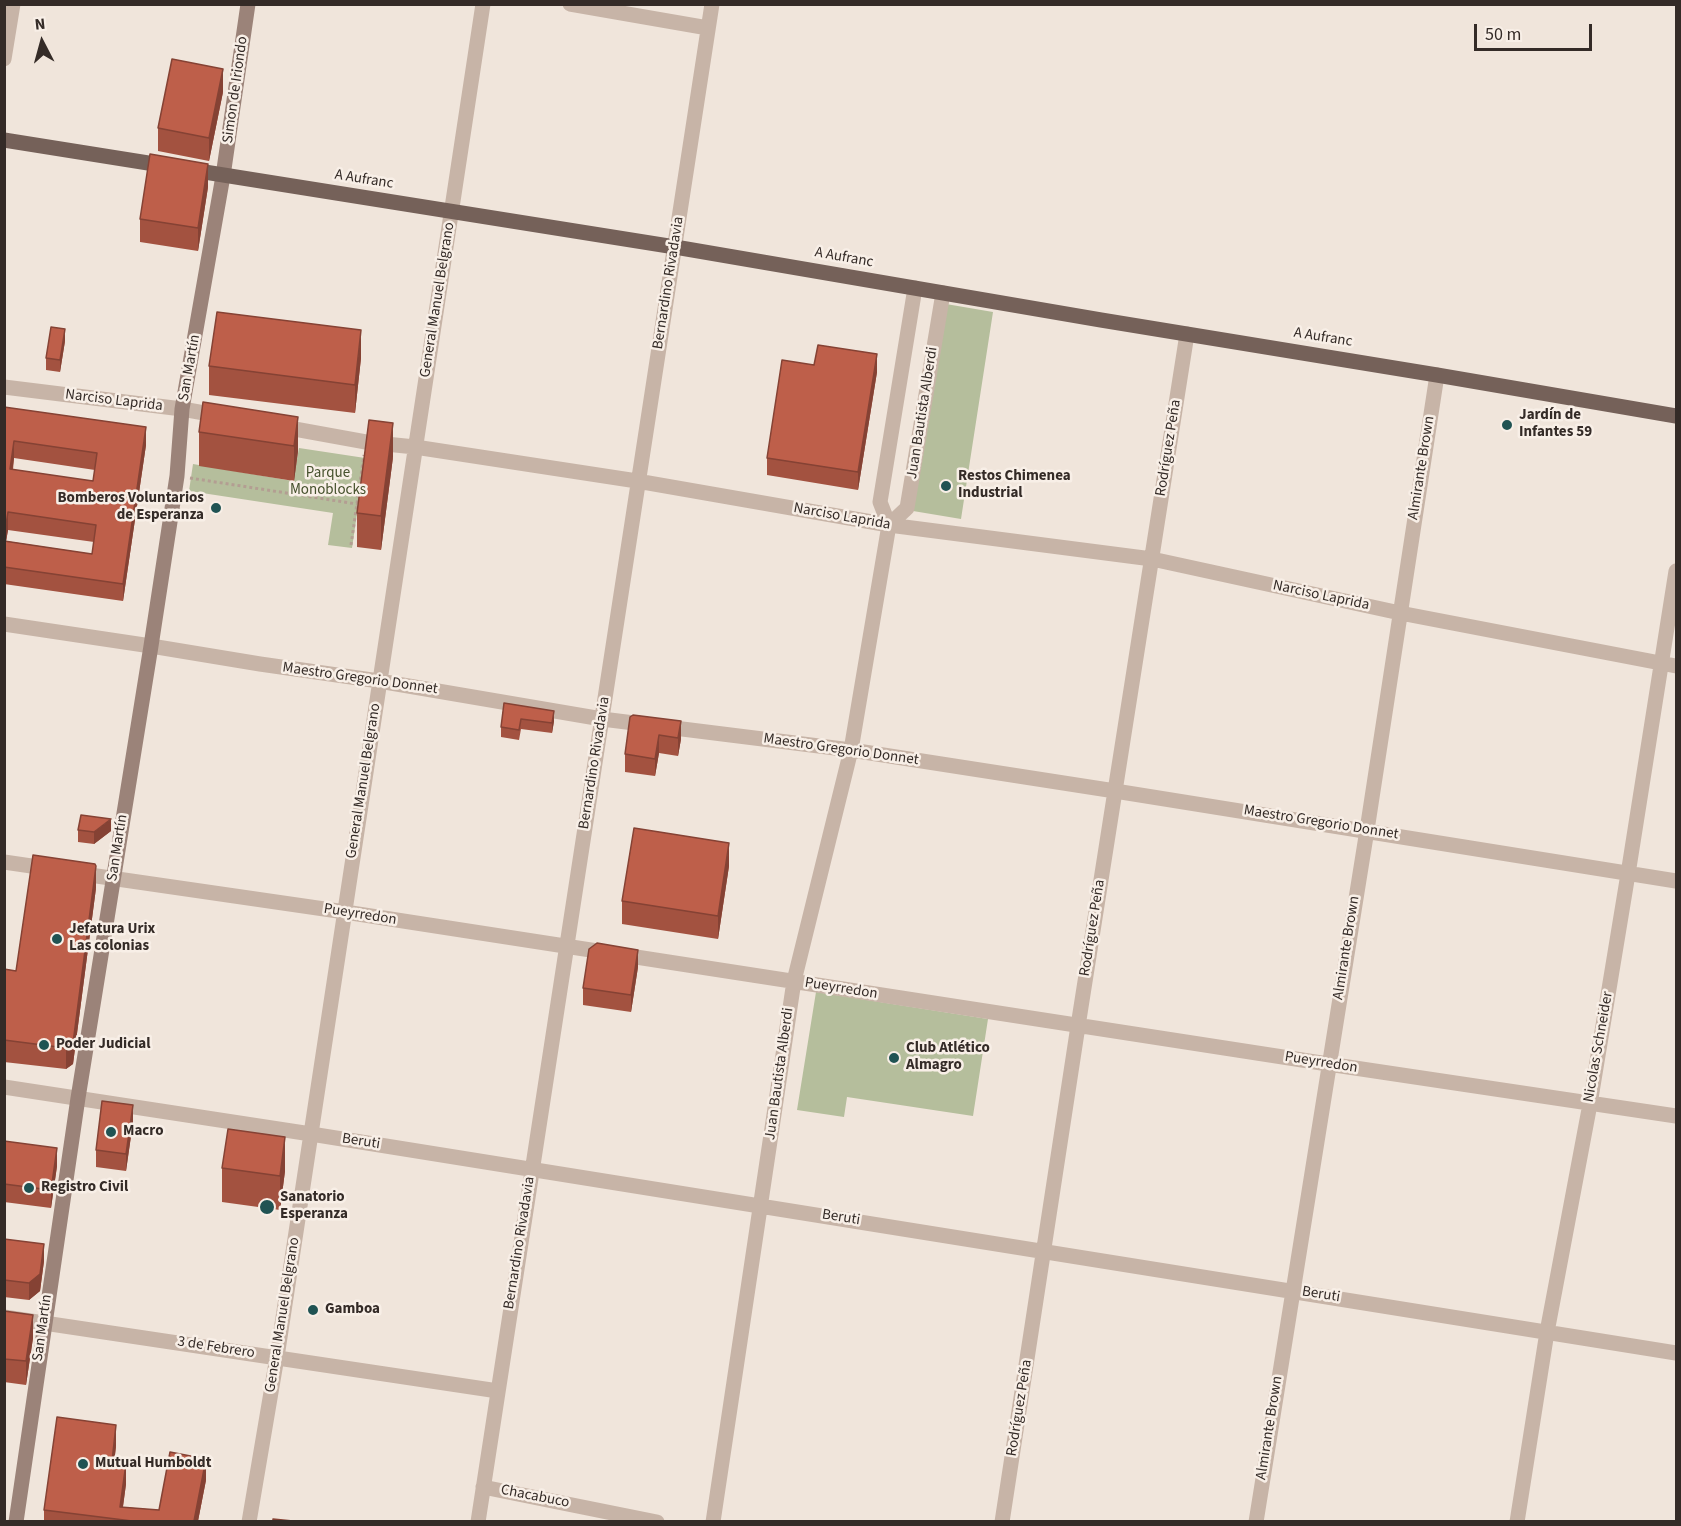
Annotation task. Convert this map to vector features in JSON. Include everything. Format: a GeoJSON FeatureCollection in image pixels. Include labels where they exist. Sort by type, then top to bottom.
{"type":"FeatureCollection","features":[{"type":"Feature","properties":{"kind":"main road","name":"Simon de Iriondo"},"geometry":{"type":"LineString","coordinates":[[223,176],[248,4]]}},
{"type":"Feature","properties":{"kind":"main road","name":"A Aufranc"},"geometry":{"type":"LineString","coordinates":[[4,140],[675,247],[1677,416]]}},
{"type":"Feature","properties":{"kind":"main road","name":"San Martín"},"geometry":{"type":"LineString","coordinates":[[16,1521],[78,1098],[177,476],[182,409],[223,176]]}},
{"type":"Feature","properties":{"kind":"street"},"geometry":{"type":"LineString","coordinates":[[4,59],[13,4]]}},
{"type":"Feature","properties":{"kind":"street","name":"General Manuel Belgrano"},"geometry":{"type":"LineString","coordinates":[[249,1521],[277,1357],[483,4]]}},
{"type":"Feature","properties":{"kind":"street"},"geometry":{"type":"LineString","coordinates":[[570,4],[708,28]]}},
{"type":"Feature","properties":{"kind":"street","name":"Bernardino Rivadavia"},"geometry":{"type":"LineString","coordinates":[[478,1521],[712,4]]}},
{"type":"Feature","properties":{"kind":"street","name":"Juan Bautista Alberdi"},"geometry":{"type":"LineString","coordinates":[[713,1521],[794,981],[850,750],[889,525],[880,502],[915,288]]}},
{"type":"Feature","properties":{"kind":"street","name":"Juan Bautista Alberdi"},"geometry":{"type":"LineString","coordinates":[[889,525],[907,508],[943,293]]}},
{"type":"Feature","properties":{"kind":"street","name":"Rodríguez Peña"},"geometry":{"type":"LineString","coordinates":[[1002,1521],[1187,334]]}},
{"type":"Feature","properties":{"kind":"street","name":"Almirante Brown"},"geometry":{"type":"LineString","coordinates":[[1256,1521],[1437,375]]}},
{"type":"Feature","properties":{"kind":"street","name":"Narciso Laprida"},"geometry":{"type":"LineString","coordinates":[[4,387],[182,409],[240,419]]}},
{"type":"Feature","properties":{"kind":"street","name":"Narciso Laprida"},"geometry":{"type":"LineString","coordinates":[[263,423],[366,442],[415,447],[637,481],[889,525],[1152,559],[1400,613],[1669,665]]}},
{"type":"Feature","properties":{"kind":"street","name":"Nicolas Schneider"},"geometry":{"type":"LineString","coordinates":[[1517,1521],[1547,1332],[1590,1104],[1628,874],[1669,665],[1677,571]]}},
{"type":"Feature","properties":{"kind":"street","name":"Maestro Gregorio Donnet"},"geometry":{"type":"LineString","coordinates":[[4,624],[379,681],[602,718],[850,750],[1677,881]]}},
{"type":"Feature","properties":{"kind":"street","name":"Pueyrredon"},"geometry":{"type":"LineString","coordinates":[[4,862],[1677,1116]]}},
{"type":"Feature","properties":{"kind":"street","name":"Beruti"},"geometry":{"type":"LineString","coordinates":[[4,1087],[1677,1353]]}},
{"type":"Feature","properties":{"kind":"street","name":"3 de Febrero"},"geometry":{"type":"LineString","coordinates":[[4,1317],[498,1391]]}},
{"type":"Feature","properties":{"kind":"street","name":"Chacabuco"},"geometry":{"type":"LineString","coordinates":[[483,1487],[657,1521]]}},
{"type":"Feature","properties":{"kind":"path"},"geometry":{"type":"LineString","coordinates":[[351,545],[366,442]]}},
{"type":"Feature","properties":{"kind":"path"},"geometry":{"type":"LineString","coordinates":[[177,476],[357,504]]}},
{"type":"Feature","properties":{"kind":"green space"},"geometry":{"type":"Polygon","coordinates":[[[946,304],[993,312],[961,519],[913,511],[946,304]]]}},
{"type":"Feature","properties":{"kind":"green space","name":"Parque Monoblocks"},"geometry":{"type":"Polygon","coordinates":[[[299,448],[365,458],[352,548],[328,545],[333,513],[189,491],[193,464],[293,481],[299,448]]]}},
{"type":"Feature","properties":{"kind":"green space","name":"Club Atlético Almagro"},"geometry":{"type":"Polygon","coordinates":[[[816,992],[988,1019],[973,1116],[847,1097],[844,1117],[797,1110],[816,992]]]}},
{"type":"Feature","properties":{"kind":"building"},"geometry":{"type":"Polygon","coordinates":[[[172,59],[223,69],[209,138],[158,128],[172,59]]]}},
{"type":"Feature","properties":{"kind":"building"},"geometry":{"type":"Polygon","coordinates":[[[150,154],[208,164],[198,228],[140,219],[150,154]]]}},
{"type":"Feature","properties":{"kind":"building"},"geometry":{"type":"Polygon","coordinates":[[[217,312],[361,330],[355,385],[209,366],[217,312]]]}},
{"type":"Feature","properties":{"kind":"building"},"geometry":{"type":"Polygon","coordinates":[[[51,327],[65,329],[60,360],[46,358],[51,327]]]}},
{"type":"Feature","properties":{"kind":"building"},"geometry":{"type":"Polygon","coordinates":[[[818,345],[877,354],[858,472],[767,458],[782,360],[814,365],[818,345]]]}},
{"type":"Feature","properties":{"kind":"building"},"geometry":{"type":"Polygon","coordinates":[[[203,402],[298,417],[294,446],[199,432],[203,402]]]}},
{"type":"Feature","properties":{"kind":"building"},"geometry":{"type":"Polygon","coordinates":[[[4,407],[146,427],[123,584],[4,567],[4,541],[92,554],[96,525],[8,512],[4,537],[4,407]],[[14,441],[10,469],[93,481],[97,453],[14,441]]]}},
{"type":"Feature","properties":{"kind":"building"},"geometry":{"type":"Polygon","coordinates":[[[369,420],[393,423],[381,516],[357,513],[369,420]]]}},
{"type":"Feature","properties":{"kind":"building"},"geometry":{"type":"Polygon","coordinates":[[[504,703],[554,711],[552,723],[521,719],[519,730],[501,727],[504,703]]]}},
{"type":"Feature","properties":{"kind":"building"},"geometry":{"type":"Polygon","coordinates":[[[633,715],[681,721],[678,738],[659,735],[655,759],[625,754],[630,717],[633,715]]]}},
{"type":"Feature","properties":{"kind":"building"},"geometry":{"type":"Polygon","coordinates":[[[81,815],[111,819],[94,832],[78,830],[81,815]]]}},
{"type":"Feature","properties":{"kind":"building"},"geometry":{"type":"Polygon","coordinates":[[[634,828],[729,843],[718,916],[622,901],[634,828]]]}},
{"type":"Feature","properties":{"kind":"building","name":"Jefatura Urix Las colonias"},"geometry":{"type":"Polygon","coordinates":[[[33,855],[96,866],[73,1043],[66,1048],[4,1040],[4,969],[16,971],[33,855]]]}},
{"type":"Feature","properties":{"kind":"building"},"geometry":{"type":"Polygon","coordinates":[[[597,943],[638,950],[631,995],[583,988],[589,949],[597,943]]]}},
{"type":"Feature","properties":{"kind":"building"},"geometry":{"type":"Polygon","coordinates":[[[102,1101],[133,1105],[126,1154],[96,1150],[102,1101]]]}},
{"type":"Feature","properties":{"kind":"building"},"geometry":{"type":"Polygon","coordinates":[[[228,1129],[285,1137],[280,1176],[222,1168],[228,1129]]]}},
{"type":"Feature","properties":{"kind":"building"},"geometry":{"type":"Polygon","coordinates":[[[4,1141],[57,1148],[51,1190],[4,1184],[4,1141]]]}},
{"type":"Feature","properties":{"kind":"building"},"geometry":{"type":"Polygon","coordinates":[[[4,1239],[44,1244],[40,1274],[29,1283],[4,1280],[4,1239]]]}},
{"type":"Feature","properties":{"kind":"building"},"geometry":{"type":"Polygon","coordinates":[[[4,1311],[33,1315],[26,1361],[4,1359],[4,1311]]]}},
{"type":"Feature","properties":{"kind":"building"},"geometry":{"type":"Polygon","coordinates":[[[57,1417],[116,1425],[112,1461],[126,1463],[120,1507],[159,1510],[170,1452],[206,1459],[194,1521],[132,1521],[44,1510],[57,1417]]]}},
{"type":"Feature","properties":{"kind":"place","name":"Jardín de Infantes 59"},"geometry":{"type":"Point","coordinates":[1507,425]}},
{"type":"Feature","properties":{"kind":"place","name":"Restos Chimenea Industrial"},"geometry":{"type":"Point","coordinates":[946,486]}},
{"type":"Feature","properties":{"kind":"place","name":"Bomberos Voluntarios de Esperanza"},"geometry":{"type":"Point","coordinates":[216,508]}},
{"type":"Feature","properties":{"kind":"place","name":"Jefatura Urix Las colonias"},"geometry":{"type":"Point","coordinates":[57,939]}},
{"type":"Feature","properties":{"kind":"place","name":"Poder Judicial"},"geometry":{"type":"Point","coordinates":[44,1045]}},
{"type":"Feature","properties":{"kind":"place","name":"Club Atlético Almagro"},"geometry":{"type":"Point","coordinates":[894,1058]}},
{"type":"Feature","properties":{"kind":"place","name":"Macro"},"geometry":{"type":"Point","coordinates":[111,1132]}},
{"type":"Feature","properties":{"kind":"place","name":"Registro Civil"},"geometry":{"type":"Point","coordinates":[29,1188]}},
{"type":"Feature","properties":{"kind":"place","name":"Sanatorio Esperanza"},"geometry":{"type":"Point","coordinates":[267,1207]}},
{"type":"Feature","properties":{"kind":"place","name":"Gamboa"},"geometry":{"type":"Point","coordinates":[313,1310]}},
{"type":"Feature","properties":{"kind":"place","name":"Mutual Humboldt"},"geometry":{"type":"Point","coordinates":[83,1464]}}]}
